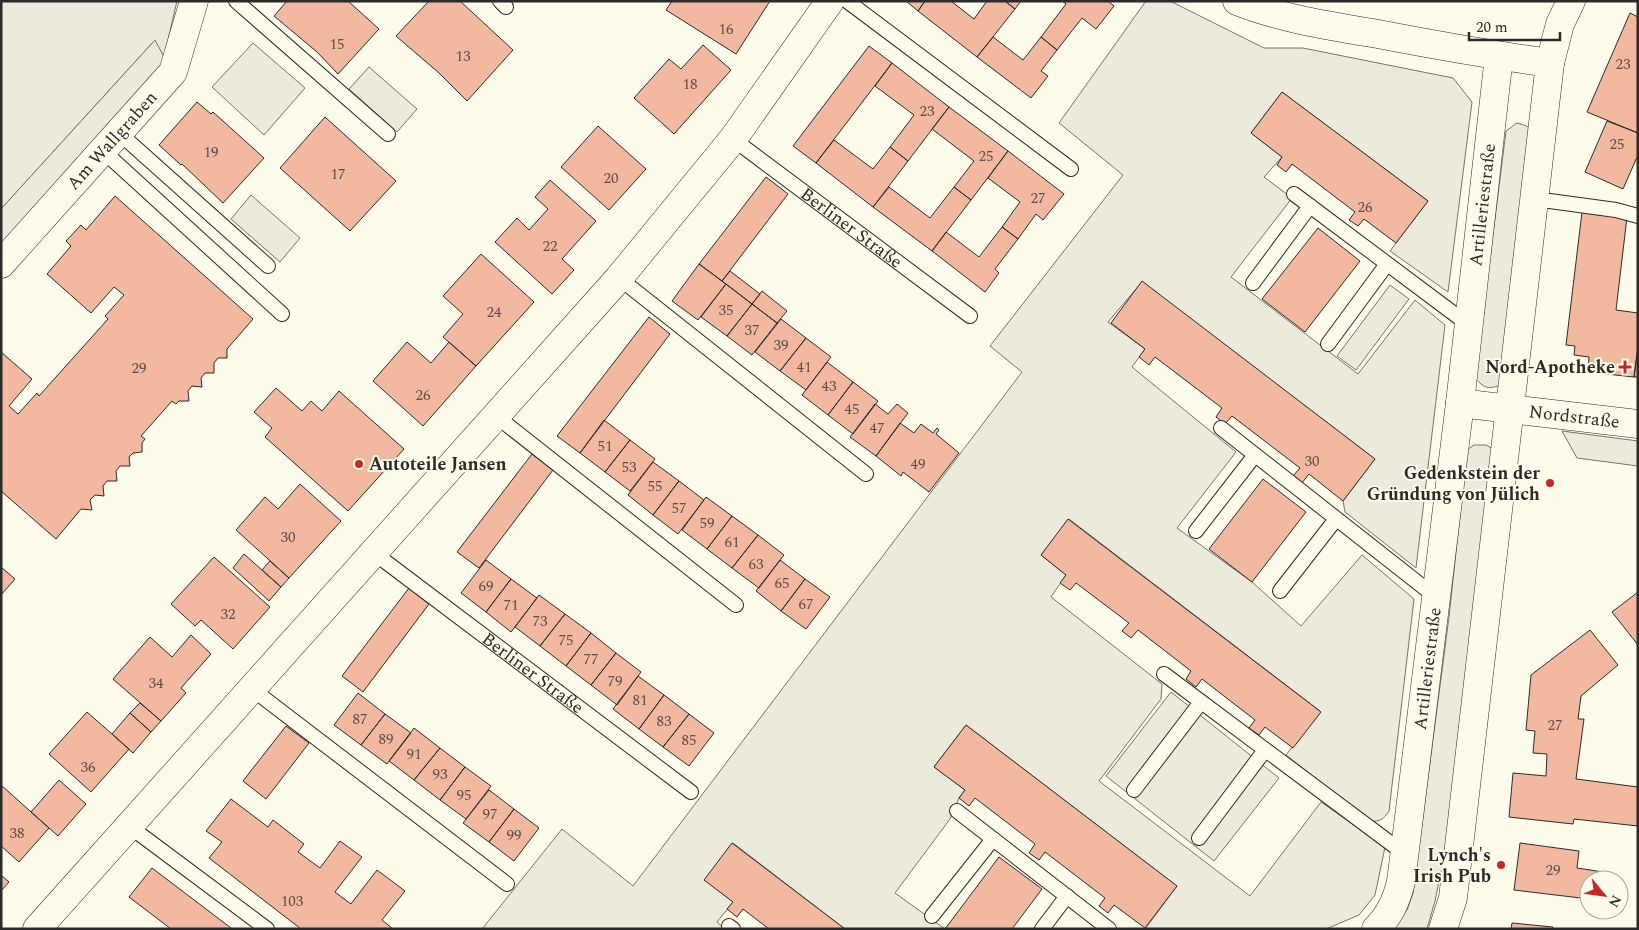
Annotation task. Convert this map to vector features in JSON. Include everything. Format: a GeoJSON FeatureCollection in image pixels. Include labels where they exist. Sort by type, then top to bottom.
{"type":"FeatureCollection","features":[{"type":"Feature","properties":{"kind":"street","name":"Am Wallgraben"},"geometry":{"type":"LineString","coordinates":[[1,264],[173,72],[194,1]]}},
{"type":"Feature","properties":{"kind":"street"},"geometry":{"type":"LineString","coordinates":[[37,929],[619,278],[733,139],[830,1]]}},
{"type":"Feature","properties":{"kind":"street"},"geometry":{"type":"LineString","coordinates":[[1237,1],[1264,12],[1313,23],[1499,56],[1550,63]]}},
{"type":"Feature","properties":{"kind":"street"},"geometry":{"type":"LineString","coordinates":[[1443,929],[1453,898],[1550,63],[1560,24],[1572,1]]}},
{"type":"Feature","properties":{"kind":"street","name":"Artilleriestraße"},"geometry":{"type":"LineString","coordinates":[[1376,929],[1386,919],[1396,902],[1405,854],[1460,403],[1499,56]]}},
{"type":"Feature","properties":{"kind":"street"},"geometry":{"type":"LineString","coordinates":[[1460,403],[1511,408]]}},
{"type":"Feature","properties":{"kind":"street","name":"Nordstraße"},"geometry":{"type":"LineString","coordinates":[[1511,408],[1638,424]]}},
{"type":"Feature","properties":{"kind":"lane"},"geometry":{"type":"LineString","coordinates":[[236,1],[388,134]]}},
{"type":"Feature","properties":{"kind":"lane"},"geometry":{"type":"LineString","coordinates":[[847,1],[1071,169]]}},
{"type":"Feature","properties":{"kind":"lane","name":"Berliner Straße"},"geometry":{"type":"LineString","coordinates":[[733,139],[970,316]]}},
{"type":"Feature","properties":{"kind":"lane"},"geometry":{"type":"LineString","coordinates":[[110,141],[268,266]]}},
{"type":"Feature","properties":{"kind":"lane"},"geometry":{"type":"LineString","coordinates":[[110,141],[282,314]]}},
{"type":"Feature","properties":{"kind":"lane"},"geometry":{"type":"LineString","coordinates":[[1294,194],[1468,325]]}},
{"type":"Feature","properties":{"kind":"lane"},"geometry":{"type":"LineString","coordinates":[[1535,199],[1616,210],[1638,216]]}},
{"type":"Feature","properties":{"kind":"lane"},"geometry":{"type":"LineString","coordinates":[[1253,283],[1310,206]]}},
{"type":"Feature","properties":{"kind":"lane"},"geometry":{"type":"LineString","coordinates":[[1328,344],[1387,264]]}},
{"type":"Feature","properties":{"kind":"lane"},"geometry":{"type":"LineString","coordinates":[[619,278],[866,474]]}},
{"type":"Feature","properties":{"kind":"lane"},"geometry":{"type":"LineString","coordinates":[[496,416],[736,605]]}},
{"type":"Feature","properties":{"kind":"lane"},"geometry":{"type":"LineString","coordinates":[[1221,428],[1436,597]]}},
{"type":"Feature","properties":{"kind":"lane"},"geometry":{"type":"LineString","coordinates":[[1196,530],[1255,455]]}},
{"type":"Feature","properties":{"kind":"lane"},"geometry":{"type":"LineString","coordinates":[[1280,591],[1336,519]]}},
{"type":"Feature","properties":{"kind":"lane","name":"Berliner Straße"},"geometry":{"type":"LineString","coordinates":[[374,553],[691,792]]}},
{"type":"Feature","properties":{"kind":"lane"},"geometry":{"type":"LineString","coordinates":[[1164,674],[1405,854]]}},
{"type":"Feature","properties":{"kind":"lane"},"geometry":{"type":"LineString","coordinates":[[252,689],[507,884]]}},
{"type":"Feature","properties":{"kind":"lane"},"geometry":{"type":"LineString","coordinates":[[1134,790],[1201,702]]}},
{"type":"Feature","properties":{"kind":"lane"},"geometry":{"type":"LineString","coordinates":[[1199,838],[1265,750]]}},
{"type":"Feature","properties":{"kind":"lane"},"geometry":{"type":"LineString","coordinates":[[957,811],[1109,929]]}},
{"type":"Feature","properties":{"kind":"lane"},"geometry":{"type":"LineString","coordinates":[[129,826],[267,929]]}},
{"type":"Feature","properties":{"kind":"lane"},"geometry":{"type":"LineString","coordinates":[[932,916],[993,838]]}},
{"type":"Feature","properties":{"kind":"lane"},"geometry":{"type":"LineString","coordinates":[[1042,929],[1067,896]]}},
{"type":"Feature","properties":{"kind":"shaded area"},"geometry":{"type":"Polygon","coordinates":[[[1,1],[177,1],[164,57],[154,41],[1,209],[1,1]]]}},
{"type":"Feature","properties":{"kind":"shaded area"},"geometry":{"type":"Polygon","coordinates":[[[1146,1],[1170,1],[1264,48],[1303,48],[1453,78],[1472,102],[1448,292],[1390,251],[1428,201],[1282,92],[1251,133],[1282,157],[1264,177],[1292,198],[1231,277],[1358,374],[1415,300],[1445,325],[1416,568],[1345,512],[1343,501],[1375,459],[1142,282],[1108,322],[1145,349],[1132,367],[1236,452],[1177,528],[1252,582],[1301,626],[1362,555],[1414,599],[1389,811],[1385,816],[1376,821],[1370,821],[1286,755],[1320,711],[1069,519],[1041,555],[1066,575],[1051,597],[1162,684],[1161,699],[1099,781],[1250,896],[1321,802],[1385,847],[1375,895],[1359,915],[1326,929],[1145,929],[1177,886],[966,725],[934,767],[965,790],[959,798],[950,819],[895,893],[945,929],[845,929],[733,843],[705,880],[733,902],[717,922],[725,929],[482,929],[562,829],[633,886],[1022,372],[990,346],[1123,175],[1059,123],[1146,1]]]}},
{"type":"Feature","properties":{"kind":"shaded area"},"geometry":{"type":"Polygon","coordinates":[[[155,40],[164,57],[164,63],[1,245],[1,209],[155,40]]]}},
{"type":"Feature","properties":{"kind":"shaded area"},"geometry":{"type":"Polygon","coordinates":[[[253,43],[305,88],[264,135],[212,87],[253,43]]]}},
{"type":"Feature","properties":{"kind":"shaded area"},"geometry":{"type":"Polygon","coordinates":[[[369,67],[417,109],[397,132],[349,89],[369,67]]]}},
{"type":"Feature","properties":{"kind":"shaded area"},"geometry":{"type":"Polygon","coordinates":[[[1517,123],[1527,126],[1533,133],[1500,385],[1489,388],[1475,378],[1506,131],[1517,123]]]}},
{"type":"Feature","properties":{"kind":"shaded area"},"geometry":{"type":"Polygon","coordinates":[[[251,195],[300,238],[280,262],[231,219],[251,195]]]}},
{"type":"Feature","properties":{"kind":"shaded area"},"geometry":{"type":"Polygon","coordinates":[[[1390,285],[1409,299],[1356,370],[1337,356],[1390,285]]]}},
{"type":"Feature","properties":{"kind":"shaded area"},"geometry":{"type":"Polygon","coordinates":[[[1562,431],[1638,441],[1638,466],[1577,458],[1562,431]]]}},
{"type":"Feature","properties":{"kind":"shaded area"},"geometry":{"type":"Polygon","coordinates":[[[1474,445],[1486,445],[1495,450],[1448,837],[1435,901],[1427,929],[1393,929],[1407,910],[1413,893],[1449,617],[1467,450],[1474,445]]]}},
{"type":"Feature","properties":{"kind":"shaded area"},"geometry":{"type":"Polygon","coordinates":[[[1171,692],[1279,778],[1214,861],[1106,776],[1171,692]]]}},
{"type":"Feature","properties":{"kind":"building"},"geometry":{"type":"Polygon","coordinates":[[[287,1],[348,1],[379,29],[338,74],[317,52],[274,16],[287,1]]]}},
{"type":"Feature","properties":{"kind":"building"},"geometry":{"type":"Polygon","coordinates":[[[429,1],[460,1],[513,50],[467,101],[439,73],[396,36],[429,1]]]}},
{"type":"Feature","properties":{"kind":"building"},"geometry":{"type":"Polygon","coordinates":[[[672,1],[770,1],[736,54],[666,10],[672,1]]]}},
{"type":"Feature","properties":{"kind":"building"},"geometry":{"type":"Polygon","coordinates":[[[906,1],[925,1],[918,11],[906,1]]]}},
{"type":"Feature","properties":{"kind":"building"},"geometry":{"type":"Polygon","coordinates":[[[925,1],[951,1],[974,19],[987,1],[1005,1],[1015,9],[977,57],[918,11],[925,1]]]}},
{"type":"Feature","properties":{"kind":"building"},"geometry":{"type":"Polygon","coordinates":[[[1005,1],[1021,1],[1015,9],[1005,1]]]}},
{"type":"Feature","properties":{"kind":"building"},"geometry":{"type":"Polygon","coordinates":[[[1062,1],[1108,1],[1114,6],[1096,29],[1082,18],[1057,50],[1041,37],[1066,4],[1062,1]]]}},
{"type":"Feature","properties":{"kind":"building"},"geometry":{"type":"Polygon","coordinates":[[[1630,13],[1638,17],[1638,133],[1587,112],[1630,13]]]}},
{"type":"Feature","properties":{"kind":"building"},"geometry":{"type":"Polygon","coordinates":[[[993,37],[1023,60],[1041,37],[1057,50],[1041,71],[1048,76],[1031,98],[977,57],[993,37]]]}},
{"type":"Feature","properties":{"kind":"building"},"geometry":{"type":"Polygon","coordinates":[[[703,45],[731,70],[674,134],[634,98],[669,59],[681,69],[703,45]]]}},
{"type":"Feature","properties":{"kind":"building"},"geometry":{"type":"Polygon","coordinates":[[[869,46],[892,63],[816,163],[793,146],[869,46]]]}},
{"type":"Feature","properties":{"kind":"building"},"geometry":{"type":"Polygon","coordinates":[[[892,63],[949,107],[908,161],[890,147],[914,115],[875,86],[892,63]]]}},
{"type":"Feature","properties":{"kind":"building"},"geometry":{"type":"Polygon","coordinates":[[[1282,92],[1428,201],[1396,243],[1364,219],[1358,226],[1349,220],[1355,212],[1292,164],[1286,172],[1277,165],[1282,157],[1251,133],[1282,92]]]}},
{"type":"Feature","properties":{"kind":"building"},"geometry":{"type":"Polygon","coordinates":[[[197,102],[211,114],[213,112],[264,158],[223,203],[159,145],[197,102]]]}},
{"type":"Feature","properties":{"kind":"building"},"geometry":{"type":"Polygon","coordinates":[[[949,107],[1008,151],[971,200],[954,187],[974,161],[932,129],[949,107]]]}},
{"type":"Feature","properties":{"kind":"building"},"geometry":{"type":"Polygon","coordinates":[[[325,117],[396,181],[350,231],[280,168],[325,117]]]}},
{"type":"Feature","properties":{"kind":"building"},"geometry":{"type":"Polygon","coordinates":[[[1607,121],[1638,133],[1638,155],[1623,189],[1585,172],[1607,121]]]}},
{"type":"Feature","properties":{"kind":"building"},"geometry":{"type":"Polygon","coordinates":[[[598,126],[646,169],[609,210],[561,167],[598,126]]]}},
{"type":"Feature","properties":{"kind":"building"},"geometry":{"type":"Polygon","coordinates":[[[834,140],[873,169],[890,147],[908,161],[873,207],[816,163],[834,140]]]}},
{"type":"Feature","properties":{"kind":"building"},"geometry":{"type":"Polygon","coordinates":[[[1008,151],[1064,194],[1043,220],[1036,214],[1018,239],[1002,227],[1020,202],[988,178],[1008,151]]]}},
{"type":"Feature","properties":{"kind":"building"},"geometry":{"type":"Polygon","coordinates":[[[766,177],[788,194],[722,281],[699,264],[766,177]]]}},
{"type":"Feature","properties":{"kind":"building"},"geometry":{"type":"Polygon","coordinates":[[[550,180],[596,221],[562,259],[574,270],[552,294],[495,242],[517,218],[529,230],[548,209],[535,197],[550,180]]]}},
{"type":"Feature","properties":{"kind":"building"},"geometry":{"type":"Polygon","coordinates":[[[889,187],[930,218],[954,187],[971,200],[932,251],[873,207],[889,187]]]}},
{"type":"Feature","properties":{"kind":"building"},"geometry":{"type":"Polygon","coordinates":[[[115,196],[253,319],[227,349],[227,358],[218,358],[214,363],[214,373],[205,373],[201,378],[202,387],[192,386],[188,391],[189,401],[179,401],[176,404],[172,401],[141,436],[145,439],[142,443],[142,452],[133,453],[129,457],[130,466],[120,466],[116,471],[117,481],[107,481],[103,486],[104,496],[95,495],[90,500],[92,510],[81,509],[56,539],[1,491],[1,352],[32,379],[9,406],[18,414],[37,393],[39,396],[108,319],[105,316],[124,295],[114,287],[91,313],[47,274],[71,246],[66,241],[81,225],[86,230],[115,196]]]}},
{"type":"Feature","properties":{"kind":"building"},"geometry":{"type":"Polygon","coordinates":[[[1582,212],[1627,217],[1616,310],[1638,313],[1638,347],[1634,377],[1588,372],[1589,357],[1574,355],[1575,346],[1566,345],[1582,212]]]}},
{"type":"Feature","properties":{"kind":"building"},"geometry":{"type":"Polygon","coordinates":[[[1002,227],[1018,239],[995,269],[999,273],[985,292],[932,251],[946,232],[979,257],[1002,227]]]}},
{"type":"Feature","properties":{"kind":"building"},"geometry":{"type":"Polygon","coordinates":[[[1318,228],[1360,261],[1305,332],[1262,299],[1318,228]]]}},
{"type":"Feature","properties":{"kind":"building"},"geometry":{"type":"Polygon","coordinates":[[[481,254],[534,302],[476,366],[443,337],[463,314],[443,296],[481,254]]]}},
{"type":"Feature","properties":{"kind":"building"},"geometry":{"type":"Polygon","coordinates":[[[699,264],[726,284],[698,320],[672,301],[699,264]]]}},
{"type":"Feature","properties":{"kind":"building"},"geometry":{"type":"Polygon","coordinates":[[[730,271],[760,294],[752,304],[722,281],[730,271]]]}},
{"type":"Feature","properties":{"kind":"building"},"geometry":{"type":"Polygon","coordinates":[[[1142,281],[1375,459],[1343,501],[1309,474],[1302,483],[1293,476],[1300,468],[1232,416],[1225,424],[1216,417],[1222,408],[1155,357],[1149,365],[1139,357],[1145,349],[1111,323],[1142,281]]]}},
{"type":"Feature","properties":{"kind":"building"},"geometry":{"type":"Polygon","coordinates":[[[726,284],[752,304],[727,336],[701,317],[726,284]]]}},
{"type":"Feature","properties":{"kind":"building"},"geometry":{"type":"Polygon","coordinates":[[[762,291],[787,311],[777,323],[752,304],[762,291]]]}},
{"type":"Feature","properties":{"kind":"building"},"geometry":{"type":"Polygon","coordinates":[[[752,304],[777,323],[752,355],[727,336],[752,304]]]}},
{"type":"Feature","properties":{"kind":"building"},"geometry":{"type":"Polygon","coordinates":[[[649,317],[670,334],[580,453],[557,436],[649,317]]]}},
{"type":"Feature","properties":{"kind":"building"},"geometry":{"type":"Polygon","coordinates":[[[781,319],[806,338],[780,371],[755,352],[781,319]]]}},
{"type":"Feature","properties":{"kind":"building"},"geometry":{"type":"Polygon","coordinates":[[[806,338],[831,357],[806,390],[780,371],[806,338]]]}},
{"type":"Feature","properties":{"kind":"building"},"geometry":{"type":"Polygon","coordinates":[[[407,342],[431,363],[449,342],[476,366],[423,426],[373,381],[407,342]]]}},
{"type":"Feature","properties":{"kind":"building"},"geometry":{"type":"Polygon","coordinates":[[[1638,347],[1638,377],[1634,377],[1638,347]]]}},
{"type":"Feature","properties":{"kind":"building"},"geometry":{"type":"Polygon","coordinates":[[[827,362],[853,382],[828,415],[802,395],[827,362]]]}},
{"type":"Feature","properties":{"kind":"building"},"geometry":{"type":"Polygon","coordinates":[[[853,382],[878,401],[853,434],[828,415],[853,382]]]}},
{"type":"Feature","properties":{"kind":"building"},"geometry":{"type":"Polygon","coordinates":[[[276,388],[302,411],[311,401],[322,411],[339,391],[404,449],[348,511],[265,437],[272,428],[254,412],[276,388]]]}},
{"type":"Feature","properties":{"kind":"building"},"geometry":{"type":"Polygon","coordinates":[[[875,404],[888,414],[897,404],[908,413],[876,456],[850,437],[875,404]]]}},
{"type":"Feature","properties":{"kind":"building"},"geometry":{"type":"Polygon","coordinates":[[[604,420],[630,440],[605,472],[580,453],[604,420]]]}},
{"type":"Feature","properties":{"kind":"building"},"geometry":{"type":"Polygon","coordinates":[[[900,423],[914,433],[921,424],[933,433],[937,428],[939,430],[936,434],[959,453],[929,492],[903,472],[901,476],[876,456],[900,423]]]}},
{"type":"Feature","properties":{"kind":"building"},"geometry":{"type":"Polygon","coordinates":[[[630,440],[655,459],[630,491],[605,472],[630,440]]]}},
{"type":"Feature","properties":{"kind":"building"},"geometry":{"type":"Polygon","coordinates":[[[532,454],[553,470],[479,568],[457,552],[532,454]]]}},
{"type":"Feature","properties":{"kind":"building"},"geometry":{"type":"Polygon","coordinates":[[[653,462],[679,481],[653,515],[628,495],[653,462]]]}},
{"type":"Feature","properties":{"kind":"building"},"geometry":{"type":"Polygon","coordinates":[[[1263,479],[1306,512],[1252,582],[1209,549],[1263,479]]]}},
{"type":"Feature","properties":{"kind":"building"},"geometry":{"type":"Polygon","coordinates":[[[679,481],[704,500],[678,534],[653,515],[679,481]]]}},
{"type":"Feature","properties":{"kind":"building"},"geometry":{"type":"Polygon","coordinates":[[[300,484],[341,521],[289,578],[236,530],[265,497],[278,509],[300,484]]]}},
{"type":"Feature","properties":{"kind":"building"},"geometry":{"type":"Polygon","coordinates":[[[706,497],[732,516],[707,549],[682,530],[706,497]]]}},
{"type":"Feature","properties":{"kind":"building"},"geometry":{"type":"Polygon","coordinates":[[[732,516],[758,535],[732,568],[707,549],[732,516]]]}},
{"type":"Feature","properties":{"kind":"building"},"geometry":{"type":"Polygon","coordinates":[[[1068,519],[1321,712],[1293,748],[1265,727],[1259,735],[1249,728],[1255,720],[1202,679],[1196,687],[1186,679],[1191,671],[1138,630],[1131,638],[1122,631],[1129,623],[1076,583],[1070,590],[1060,583],[1066,575],[1041,555],[1068,519]]]}},
{"type":"Feature","properties":{"kind":"building"},"geometry":{"type":"Polygon","coordinates":[[[758,535],[784,555],[759,588],[732,568],[758,535]]]}},
{"type":"Feature","properties":{"kind":"building"},"geometry":{"type":"Polygon","coordinates":[[[244,554],[281,587],[269,601],[233,568],[244,554]]]}},
{"type":"Feature","properties":{"kind":"building"},"geometry":{"type":"Polygon","coordinates":[[[214,557],[270,607],[233,649],[201,620],[195,626],[171,604],[214,557]]]}},
{"type":"Feature","properties":{"kind":"building"},"geometry":{"type":"Polygon","coordinates":[[[486,560],[511,579],[486,612],[461,593],[486,560]]]}},
{"type":"Feature","properties":{"kind":"building"},"geometry":{"type":"Polygon","coordinates":[[[780,560],[805,579],[781,611],[756,591],[780,560]]]}},
{"type":"Feature","properties":{"kind":"building"},"geometry":{"type":"Polygon","coordinates":[[[270,561],[289,578],[281,587],[262,570],[270,561]]]}},
{"type":"Feature","properties":{"kind":"building"},"geometry":{"type":"Polygon","coordinates":[[[1,567],[15,579],[1,595],[1,567]]]}},
{"type":"Feature","properties":{"kind":"building"},"geometry":{"type":"Polygon","coordinates":[[[511,579],[537,598],[511,632],[486,612],[511,579]]]}},
{"type":"Feature","properties":{"kind":"building"},"geometry":{"type":"Polygon","coordinates":[[[805,579],[830,597],[806,629],[781,611],[805,579]]]}},
{"type":"Feature","properties":{"kind":"building"},"geometry":{"type":"Polygon","coordinates":[[[409,588],[429,604],[363,692],[342,676],[409,588]]]}},
{"type":"Feature","properties":{"kind":"building"},"geometry":{"type":"Polygon","coordinates":[[[1638,592],[1638,645],[1612,612],[1638,592]]]}},
{"type":"Feature","properties":{"kind":"building"},"geometry":{"type":"Polygon","coordinates":[[[539,595],[565,614],[540,646],[515,627],[539,595]]]}},
{"type":"Feature","properties":{"kind":"building"},"geometry":{"type":"Polygon","coordinates":[[[565,614],[591,633],[566,666],[540,646],[565,614]]]}},
{"type":"Feature","properties":{"kind":"building"},"geometry":{"type":"Polygon","coordinates":[[[1590,630],[1618,665],[1581,696],[1578,719],[1584,719],[1576,779],[1638,787],[1638,826],[1574,819],[1573,824],[1509,817],[1513,773],[1546,776],[1547,754],[1533,753],[1535,731],[1526,730],[1531,675],[1590,630]]]}},
{"type":"Feature","properties":{"kind":"building"},"geometry":{"type":"Polygon","coordinates":[[[591,633],[616,653],[591,685],[566,666],[591,633]]]}},
{"type":"Feature","properties":{"kind":"building"},"geometry":{"type":"Polygon","coordinates":[[[191,635],[211,654],[181,688],[186,693],[161,721],[113,679],[150,637],[172,657],[191,635]]]}},
{"type":"Feature","properties":{"kind":"building"},"geometry":{"type":"Polygon","coordinates":[[[616,653],[641,672],[617,705],[591,685],[616,653]]]}},
{"type":"Feature","properties":{"kind":"building"},"geometry":{"type":"Polygon","coordinates":[[[638,676],[664,695],[639,729],[613,709],[638,676]]]}},
{"type":"Feature","properties":{"kind":"building"},"geometry":{"type":"Polygon","coordinates":[[[358,693],[385,714],[361,745],[334,725],[358,693]]]}},
{"type":"Feature","properties":{"kind":"building"},"geometry":{"type":"Polygon","coordinates":[[[664,695],[689,714],[663,747],[639,729],[664,695]]]}},
{"type":"Feature","properties":{"kind":"building"},"geometry":{"type":"Polygon","coordinates":[[[140,703],[161,721],[151,732],[130,713],[140,703]]]}},
{"type":"Feature","properties":{"kind":"building"},"geometry":{"type":"Polygon","coordinates":[[[87,712],[129,749],[91,792],[49,754],[87,712]]]}},
{"type":"Feature","properties":{"kind":"building"},"geometry":{"type":"Polygon","coordinates":[[[130,713],[151,732],[133,753],[112,734],[130,713]]]}},
{"type":"Feature","properties":{"kind":"building"},"geometry":{"type":"Polygon","coordinates":[[[385,714],[411,733],[387,764],[361,745],[385,714]]]}},
{"type":"Feature","properties":{"kind":"building"},"geometry":{"type":"Polygon","coordinates":[[[689,714],[714,733],[689,766],[663,747],[689,714]]]}},
{"type":"Feature","properties":{"kind":"building"},"geometry":{"type":"Polygon","coordinates":[[[966,725],[1177,886],[1145,928],[1114,905],[1108,913],[1099,906],[1105,898],[1045,852],[1039,860],[1029,853],[1035,844],[975,798],[969,806],[959,798],[965,790],[934,767],[966,725]]]}},
{"type":"Feature","properties":{"kind":"building"},"geometry":{"type":"Polygon","coordinates":[[[286,726],[309,743],[266,799],[243,781],[286,726]]]}},
{"type":"Feature","properties":{"kind":"building"},"geometry":{"type":"Polygon","coordinates":[[[414,728],[440,748],[414,780],[389,761],[414,728]]]}},
{"type":"Feature","properties":{"kind":"building"},"geometry":{"type":"Polygon","coordinates":[[[440,748],[465,767],[440,800],[414,780],[440,748]]]}},
{"type":"Feature","properties":{"kind":"building"},"geometry":{"type":"Polygon","coordinates":[[[465,767],[491,786],[466,819],[440,800],[465,767]]]}},
{"type":"Feature","properties":{"kind":"building"},"geometry":{"type":"Polygon","coordinates":[[[59,780],[86,804],[58,836],[31,812],[59,780]]]}},
{"type":"Feature","properties":{"kind":"building"},"geometry":{"type":"Polygon","coordinates":[[[1,785],[49,828],[19,862],[1,846],[1,785]]]}},
{"type":"Feature","properties":{"kind":"building"},"geometry":{"type":"Polygon","coordinates":[[[489,790],[514,809],[489,842],[463,823],[489,790]]]}},
{"type":"Feature","properties":{"kind":"building"},"geometry":{"type":"Polygon","coordinates":[[[231,799],[268,827],[273,820],[304,844],[298,852],[320,868],[340,841],[362,857],[335,892],[351,904],[377,870],[405,891],[382,920],[393,929],[301,929],[209,858],[222,842],[206,831],[231,799]]]}},
{"type":"Feature","properties":{"kind":"building"},"geometry":{"type":"Polygon","coordinates":[[[514,809],[539,828],[514,861],[489,842],[514,809]]]}},
{"type":"Feature","properties":{"kind":"building"},"geometry":{"type":"Polygon","coordinates":[[[732,843],[845,929],[769,929],[743,909],[737,917],[727,909],[733,902],[704,880],[732,843]]]}},
{"type":"Feature","properties":{"kind":"building"},"geometry":{"type":"Polygon","coordinates":[[[1520,843],[1579,851],[1577,868],[1590,870],[1579,870],[1579,898],[1514,890],[1520,843]]]}},
{"type":"Feature","properties":{"kind":"building"},"geometry":{"type":"Polygon","coordinates":[[[999,857],[1042,889],[1012,929],[945,929],[999,857]]]}},
{"type":"Feature","properties":{"kind":"building"},"geometry":{"type":"Polygon","coordinates":[[[152,868],[231,929],[171,929],[129,897],[152,868]]]}},
{"type":"Feature","properties":{"kind":"building"},"geometry":{"type":"Polygon","coordinates":[[[1,875],[9,882],[1,891],[1,875]]]}},
{"type":"Feature","properties":{"kind":"building"},"geometry":{"type":"Polygon","coordinates":[[[1512,923],[1553,927],[1553,929],[1511,929],[1512,923]]]}},
{"type":"Feature","properties":{"kind":"place","name":"Nord-Apotheke"},"geometry":{"type":"Point","coordinates":[1625,367]}},
{"type":"Feature","properties":{"kind":"place","name":"Autoteile Jansen"},"geometry":{"type":"Point","coordinates":[359,464]}},
{"type":"Feature","properties":{"kind":"place","name":"Gedenkstein der Gründung von Jülich"},"geometry":{"type":"Point","coordinates":[1550,483]}},
{"type":"Feature","properties":{"kind":"place","name":"Lynch's Irish Pub"},"geometry":{"type":"Point","coordinates":[1501,865]}}]}
